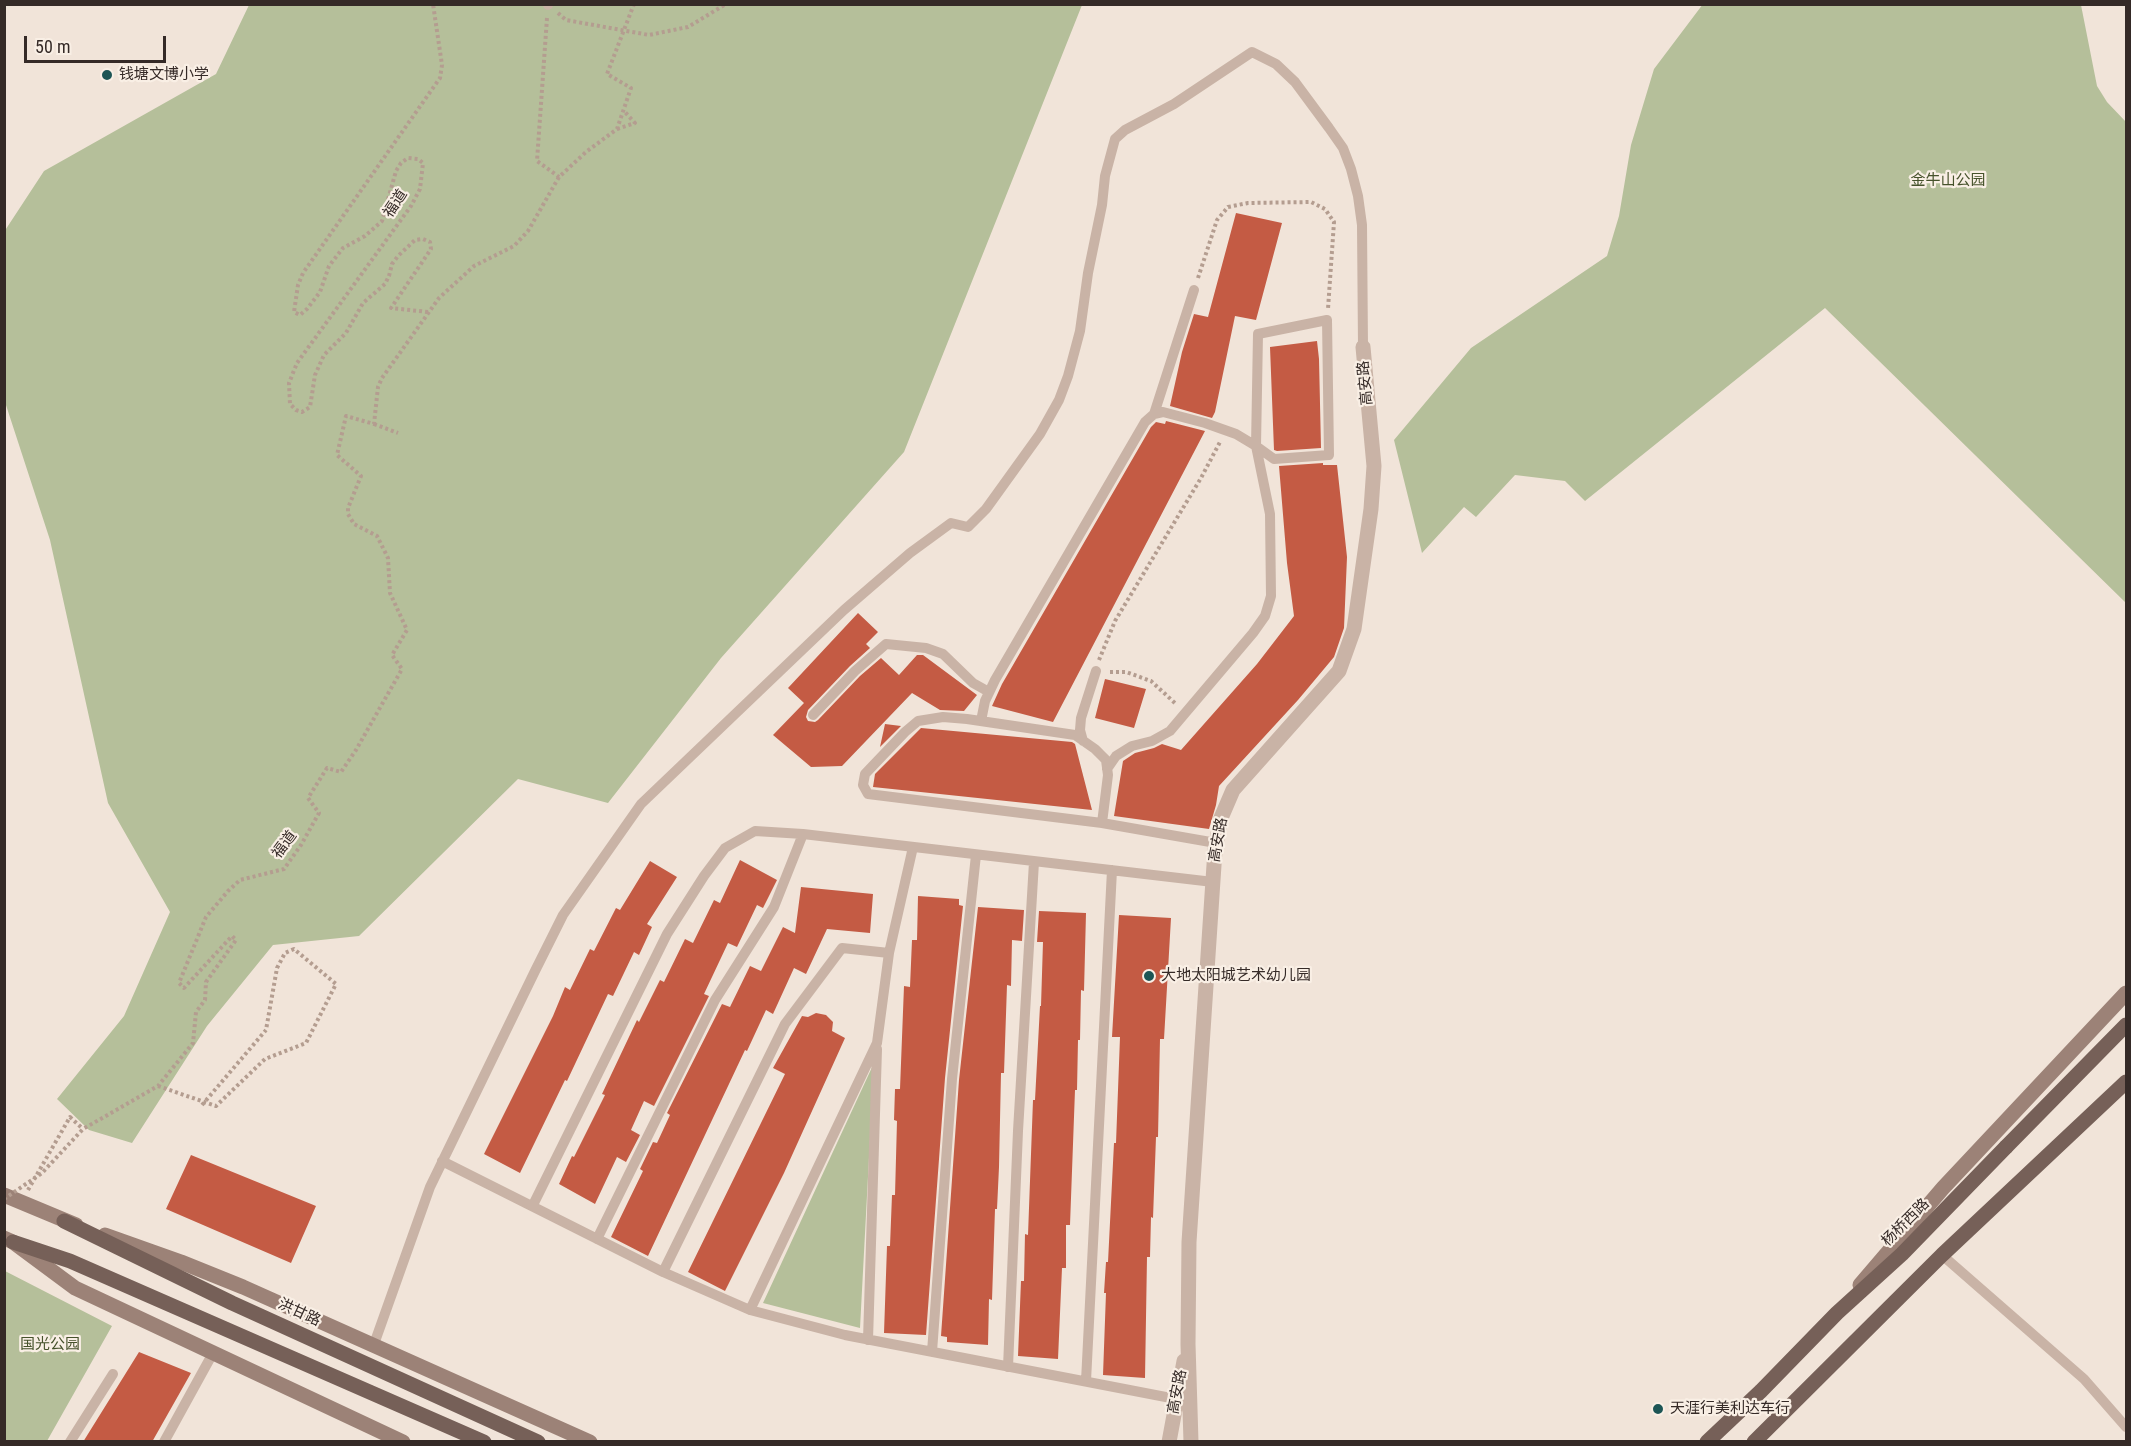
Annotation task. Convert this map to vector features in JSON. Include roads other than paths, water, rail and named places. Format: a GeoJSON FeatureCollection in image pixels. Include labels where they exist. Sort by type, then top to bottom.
{"type":"FeatureCollection","features":[{"type":"Feature","properties":{"kind":"main road"},"geometry":{"type":"LineString","coordinates":[[1837,1313],[1943,1188],[2127,993]]}},
{"type":"Feature","properties":{"kind":"main road","name":"杨桥西路"},"geometry":{"type":"LineString","coordinates":[[1707,1442],[1761,1391],[1837,1313],[1902,1254],[2127,1025]]}},
{"type":"Feature","properties":{"kind":"main road"},"geometry":{"type":"LineString","coordinates":[[1754,1442],[1942,1255],[2127,1082]]}},
{"type":"Feature","properties":{"kind":"main road","name":"洪甘路"},"geometry":{"type":"LineString","coordinates":[[4,1197],[243,1287],[590,1442]]}},
{"type":"Feature","properties":{"kind":"main road"},"geometry":{"type":"LineString","coordinates":[[64,1221],[232,1303],[538,1442]]}},
{"type":"Feature","properties":{"kind":"main road"},"geometry":{"type":"LineString","coordinates":[[9,1240],[75,1288],[403,1442]]}},
{"type":"Feature","properties":{"kind":"main road"},"geometry":{"type":"LineString","coordinates":[[9,1240],[70,1261],[484,1442]]}},
{"type":"Feature","properties":{"kind":"street","name":"高安路"},"geometry":{"type":"LineString","coordinates":[[1191,1442],[1188,1344],[1189,1242],[1216,843],[1221,818],[1233,790],[1339,671],[1354,629],[1371,509],[1374,466],[1364,347]]}},
{"type":"Feature","properties":{"kind":"street","name":"高安路"},"geometry":{"type":"LineString","coordinates":[[1168,1442],[1188,1344]]}},
{"type":"Feature","properties":{"kind":"lane"},"geometry":{"type":"LineString","coordinates":[[373,1347],[430,1187],[563,915],[641,804],[844,610],[910,553],[951,523],[968,527],[986,509],[1040,434],[1059,400],[1080,331],[1088,273],[1115,139],[1125,130],[1174,104],[1252,52],[1276,64],[1294,82],[1343,148],[1351,169],[1362,225],[1364,347]]}},
{"type":"Feature","properties":{"kind":"lane"},"geometry":{"type":"LineString","coordinates":[[1154,414],[1194,290]]}},
{"type":"Feature","properties":{"kind":"lane"},"geometry":{"type":"LineString","coordinates":[[981,722],[985,701],[1013,648],[1131,444],[1145,422],[1154,414],[1163,412],[1226,430],[1256,446],[1274,459],[1329,455],[1327,320],[1258,334],[1256,446],[1270,514],[1271,597],[1265,616],[1170,731],[1152,741],[1132,746],[1116,756],[1107,769]]}},
{"type":"Feature","properties":{"kind":"lane"},"geometry":{"type":"LineString","coordinates":[[813,715],[855,671],[886,644],[926,648],[943,654],[973,683],[989,692]]}},
{"type":"Feature","properties":{"kind":"lane"},"geometry":{"type":"LineString","coordinates":[[1083,741],[1080,730],[1081,718],[1096,671]]}},
{"type":"Feature","properties":{"kind":"lane"},"geometry":{"type":"LineString","coordinates":[[1102,822],[1106,760],[1075,735],[943,717],[918,721],[865,774],[863,785],[868,794],[1102,822],[1216,843]]}},
{"type":"Feature","properties":{"kind":"lane"},"geometry":{"type":"LineString","coordinates":[[532,1205],[668,934],[704,876],[725,848],[755,831],[803,834],[1213,882]]}},
{"type":"Feature","properties":{"kind":"lane"},"geometry":{"type":"LineString","coordinates":[[597,1239],[715,1000],[774,907],[803,834]]}},
{"type":"Feature","properties":{"kind":"lane"},"geometry":{"type":"LineString","coordinates":[[868,1340],[877,1043],[889,953],[913,847]]}},
{"type":"Feature","properties":{"kind":"lane"},"geometry":{"type":"LineString","coordinates":[[932,1352],[952,1079],[976,855]]}},
{"type":"Feature","properties":{"kind":"lane"},"geometry":{"type":"LineString","coordinates":[[1008,1367],[1034,862]]}},
{"type":"Feature","properties":{"kind":"lane"},"geometry":{"type":"LineString","coordinates":[[1086,1381],[1112,870]]}},
{"type":"Feature","properties":{"kind":"lane"},"geometry":{"type":"LineString","coordinates":[[663,1272],[785,1024],[842,948],[889,953]]}},
{"type":"Feature","properties":{"kind":"lane"},"geometry":{"type":"LineString","coordinates":[[750,1310],[877,1043]]}},
{"type":"Feature","properties":{"kind":"lane"},"geometry":{"type":"LineString","coordinates":[[442,1161],[663,1272],[750,1310],[868,1340],[1176,1398]]}},
{"type":"Feature","properties":{"kind":"lane"},"geometry":{"type":"LineString","coordinates":[[1942,1255],[2084,1379],[2127,1427]]}},
{"type":"Feature","properties":{"kind":"lane"},"geometry":{"type":"LineString","coordinates":[[164,1442],[213,1353]]}},
{"type":"Feature","properties":{"kind":"lane"},"geometry":{"type":"LineString","coordinates":[[70,1442],[113,1374]]}},
{"type":"Feature","properties":{"kind":"place","name":"钱塘文博小学"},"geometry":{"type":"Point","coordinates":[107,75]}},
{"type":"Feature","properties":{"kind":"place","name":"大地太阳城艺术幼儿园"},"geometry":{"type":"Point","coordinates":[1149,976]}},
{"type":"Feature","properties":{"kind":"place","name":"天涯行美利达车行"},"geometry":{"type":"Point","coordinates":[1658,1409]}},
{"type":"Feature","properties":{"kind":"park label","name":"金牛山公园"},"geometry":{"type":"Point","coordinates":[1948,181]}},
{"type":"Feature","properties":{"kind":"park label","name":"国光公园"},"geometry":{"type":"Point","coordinates":[50,1345]}}]}
